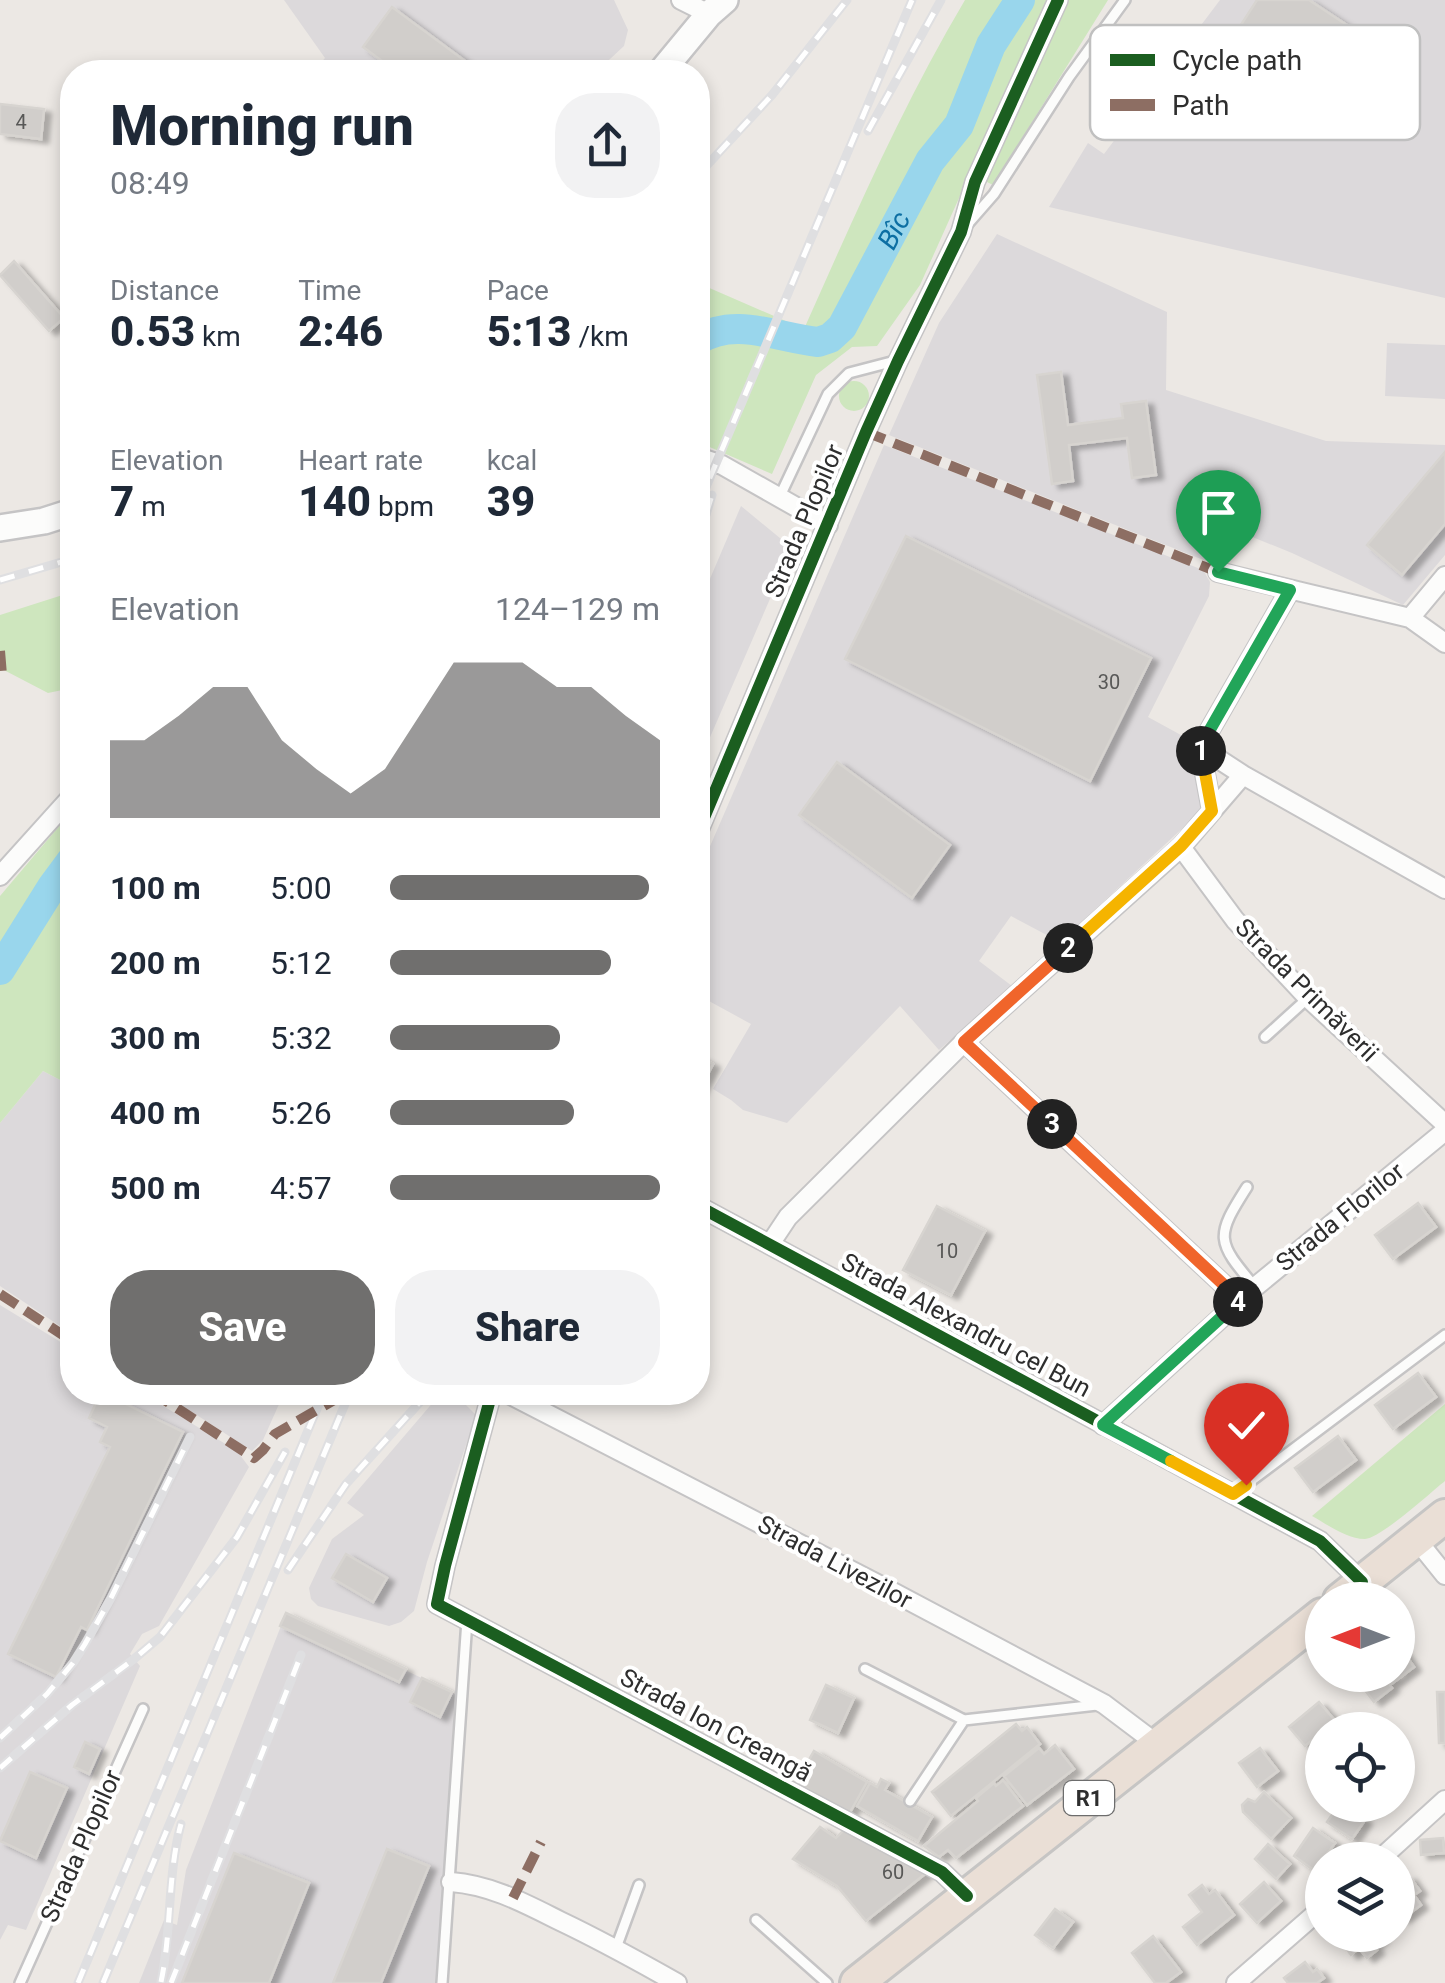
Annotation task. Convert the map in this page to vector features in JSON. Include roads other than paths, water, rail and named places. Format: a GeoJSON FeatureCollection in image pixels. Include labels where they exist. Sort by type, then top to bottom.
{"type":"FeatureCollection","features":[{"type":"Feature","properties":{"kind":"highway"},"geometry":{"type":"LineString","coordinates":[[1362,1582],[1445,1516]]}},
{"type":"Feature","properties":{"kind":"highway","name":"R1"},"geometry":{"type":"LineString","coordinates":[[857,1983],[1305,1627]]}},
{"type":"Feature","properties":{"kind":"street"},"geometry":{"type":"LineString","coordinates":[[681,0],[718,7]]}},
{"type":"Feature","properties":{"kind":"street"},"geometry":{"type":"LineString","coordinates":[[962,232],[975,182],[1058,0]]}},
{"type":"Feature","properties":{"kind":"street"},"geometry":{"type":"LineString","coordinates":[[672,60],[718,7]]}},
{"type":"Feature","properties":{"kind":"street","name":"Strada Plopilor"},"geometry":{"type":"LineString","coordinates":[[710,804],[898,361],[962,232]]}},
{"type":"Feature","properties":{"kind":"street"},"geometry":{"type":"LineString","coordinates":[[710,460],[828,525]]}},
{"type":"Feature","properties":{"kind":"street"},"geometry":{"type":"LineString","coordinates":[[0,528],[60,516]]}},
{"type":"Feature","properties":{"kind":"street"},"geometry":{"type":"LineString","coordinates":[[1218,572],[1410,618],[1445,643]]}},
{"type":"Feature","properties":{"kind":"street"},"geometry":{"type":"LineString","coordinates":[[1410,618],[1445,576]]}},
{"type":"Feature","properties":{"kind":"street"},"geometry":{"type":"LineString","coordinates":[[1212,811],[1200,747],[1290,590]]}},
{"type":"Feature","properties":{"kind":"street"},"geometry":{"type":"LineString","coordinates":[[1200,747],[1445,889]]}},
{"type":"Feature","properties":{"kind":"street"},"geometry":{"type":"LineString","coordinates":[[770,1244],[788,1217],[964,1042],[1181,846],[1244,775]]}},
{"type":"Feature","properties":{"kind":"street"},"geometry":{"type":"LineString","coordinates":[[0,876],[60,809]]}},
{"type":"Feature","properties":{"kind":"street","name":"Strada Primăverii"},"geometry":{"type":"LineString","coordinates":[[1181,846],[1235,920],[1308,998],[1445,1124]]}},
{"type":"Feature","properties":{"kind":"street"},"geometry":{"type":"LineString","coordinates":[[964,1042],[1240,1300]]}},
{"type":"Feature","properties":{"kind":"street","name":"Strada Florilor"},"geometry":{"type":"LineString","coordinates":[[1103,1425],[1255,1287],[1445,1131]]}},
{"type":"Feature","properties":{"kind":"street","name":"Strada Alexandru cel Bun"},"geometry":{"type":"LineString","coordinates":[[710,1212],[1320,1541],[1345,1582]]}},
{"type":"Feature","properties":{"kind":"street","name":"Strada Ion Creangă"},"geometry":{"type":"LineString","coordinates":[[488,1405],[438,1604],[942,1872],[966,1896]]}},
{"type":"Feature","properties":{"kind":"street","name":"Strada Livezilor"},"geometry":{"type":"LineString","coordinates":[[531,1405],[1104,1704],[1157,1744]]}},
{"type":"Feature","properties":{"kind":"street"},"geometry":{"type":"LineString","coordinates":[[1416,1540],[1445,1574]]}},
{"type":"Feature","properties":{"kind":"street"},"geometry":{"type":"LineString","coordinates":[[1399,1842],[1445,1800]]}},
{"type":"Feature","properties":{"kind":"street"},"geometry":{"type":"LineString","coordinates":[[450,1882],[469,1883],[513,1898],[616,1948],[677,1983]]}},
{"type":"Feature","properties":{"kind":"street"},"geometry":{"type":"LineString","coordinates":[[1236,1983],[1305,1923]]}},
{"type":"Feature","properties":{"kind":"lane","name":"Strada Plopilor"},"geometry":{"type":"LineString","coordinates":[[1107,25],[1125,0]]}},
{"type":"Feature","properties":{"kind":"lane","name":"Strada Plopilor"},"geometry":{"type":"LineString","coordinates":[[962,232],[994,194],[1090,48]]}},
{"type":"Feature","properties":{"kind":"lane"},"geometry":{"type":"LineString","coordinates":[[975,182],[986,196],[994,194]]}},
{"type":"Feature","properties":{"kind":"lane"},"geometry":{"type":"LineString","coordinates":[[780,496],[828,394],[848,373],[898,361]]}},
{"type":"Feature","properties":{"kind":"lane"},"geometry":{"type":"LineString","coordinates":[[1265,1037],[1308,998]]}},
{"type":"Feature","properties":{"kind":"lane"},"geometry":{"type":"LineString","coordinates":[[1247,1187],[1224,1225],[1223,1235],[1238,1268],[1255,1287]]}},
{"type":"Feature","properties":{"kind":"lane"},"geometry":{"type":"LineString","coordinates":[[1233,1494],[1445,1335]]}},
{"type":"Feature","properties":{"kind":"lane"},"geometry":{"type":"LineString","coordinates":[[442,1983],[467,1620]]}},
{"type":"Feature","properties":{"kind":"lane"},"geometry":{"type":"LineString","coordinates":[[865,1669],[964,1720],[1104,1704]]}},
{"type":"Feature","properties":{"kind":"lane","name":"Strada Plopilor"},"geometry":{"type":"LineString","coordinates":[[20,1983],[143,1709]]}},
{"type":"Feature","properties":{"kind":"lane"},"geometry":{"type":"LineString","coordinates":[[910,1801],[964,1720]]}},
{"type":"Feature","properties":{"kind":"lane"},"geometry":{"type":"LineString","coordinates":[[616,1948],[638,1885]]}},
{"type":"Feature","properties":{"kind":"lane"},"geometry":{"type":"LineString","coordinates":[[756,1920],[826,1983]]}},
{"type":"Feature","properties":{"kind":"waterway","name":"Bîc"},"geometry":{"type":"LineString","coordinates":[[710,334],[756,330],[818,342],[842,327],[930,161],[959,125],[991,45],[1020,0]]}},
{"type":"Feature","properties":{"kind":"waterway","name":"Bîc"},"geometry":{"type":"LineString","coordinates":[[0,970],[60,876]]}},
{"type":"Feature","properties":{"kind":"railway"},"geometry":{"type":"LineString","coordinates":[[710,162],[772,95],[847,0]]}},
{"type":"Feature","properties":{"kind":"railway"},"geometry":{"type":"LineString","coordinates":[[710,478],[912,0]]}},
{"type":"Feature","properties":{"kind":"railway"},"geometry":{"type":"LineString","coordinates":[[868,131],[941,0]]}},
{"type":"Feature","properties":{"kind":"railway"},"geometry":{"type":"LineString","coordinates":[[710,502],[712,495]]}},
{"type":"Feature","properties":{"kind":"railway"},"geometry":{"type":"LineString","coordinates":[[0,580],[60,562]]}},
{"type":"Feature","properties":{"kind":"railway"},"geometry":{"type":"LineString","coordinates":[[78,1983],[319,1405]]}},
{"type":"Feature","properties":{"kind":"railway"},"geometry":{"type":"LineString","coordinates":[[103,1983],[345,1405]]}},
{"type":"Feature","properties":{"kind":"railway"},"geometry":{"type":"LineString","coordinates":[[288,1570],[346,1484],[417,1405]]}},
{"type":"Feature","properties":{"kind":"railway"},"geometry":{"type":"LineString","coordinates":[[0,1738],[47,1694],[85,1644],[190,1437]]}},
{"type":"Feature","properties":{"kind":"railway"},"geometry":{"type":"LineString","coordinates":[[0,1768],[72,1705],[160,1637],[237,1537],[285,1452]]}},
{"type":"Feature","properties":{"kind":"railway"},"geometry":{"type":"LineString","coordinates":[[171,1983],[301,1655]]}},
{"type":"Feature","properties":{"kind":"railway"},"geometry":{"type":"LineString","coordinates":[[161,1982],[181,1824]]}}]}
